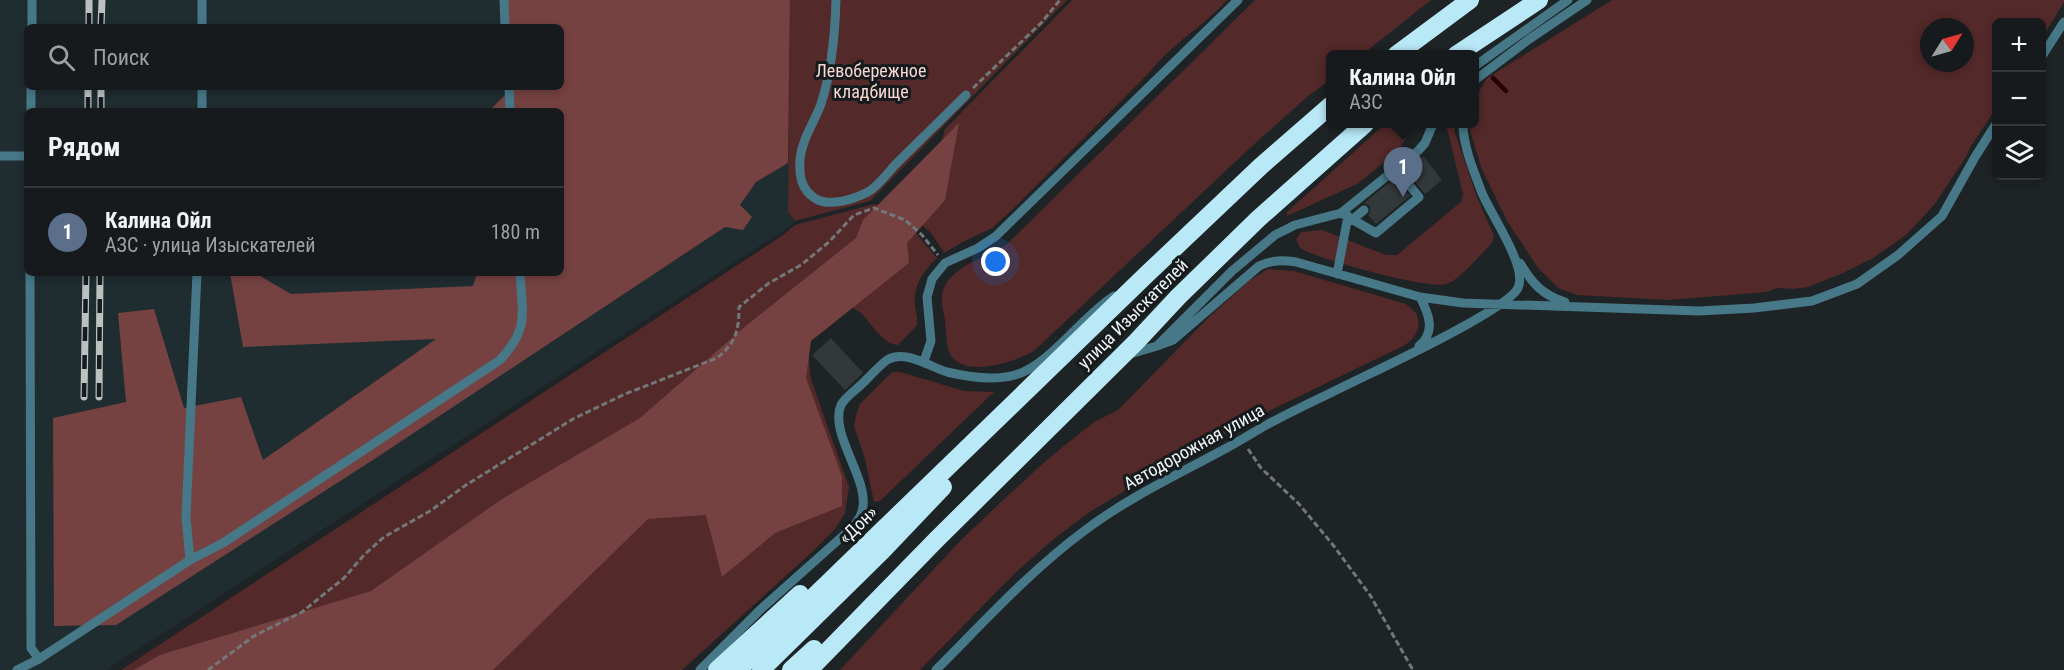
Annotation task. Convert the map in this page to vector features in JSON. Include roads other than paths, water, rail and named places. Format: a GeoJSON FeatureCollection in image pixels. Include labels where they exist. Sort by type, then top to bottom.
{"type":"FeatureCollection","features":[{"type":"Feature","properties":{"kind":"highway"},"geometry":{"type":"LineString","coordinates":[[1401,50],[1470,0]]}},
{"type":"Feature","properties":{"kind":"highway"},"geometry":{"type":"LineString","coordinates":[[1462,50],[1539,0]]}},
{"type":"Feature","properties":{"kind":"highway","name":"улица Изыскателей"},"geometry":{"type":"LineString","coordinates":[[1007,409],[1261,166],[1326,109]]}},
{"type":"Feature","properties":{"kind":"highway","name":"улица Изыскателей"},"geometry":{"type":"LineString","coordinates":[[937,539],[1258,219],[1359,128]]}},
{"type":"Feature","properties":{"kind":"highway"},"geometry":{"type":"LineString","coordinates":[[717,670],[933,466],[1007,409]]}},
{"type":"Feature","properties":{"kind":"highway"},"geometry":{"type":"LineString","coordinates":[[760,670],[940,491],[1007,409]]}},
{"type":"Feature","properties":{"kind":"highway","name":"«Дон»"},"geometry":{"type":"LineString","coordinates":[[738,670],[1007,409]]}},
{"type":"Feature","properties":{"kind":"highway"},"geometry":{"type":"LineString","coordinates":[[791,670],[937,539]]}},
{"type":"Feature","properties":{"kind":"highway"},"geometry":{"type":"LineString","coordinates":[[809,670],[937,539]]}},
{"type":"Feature","properties":{"kind":"lane"},"geometry":{"type":"LineString","coordinates":[[32,0],[32,24]]}},
{"type":"Feature","properties":{"kind":"lane"},"geometry":{"type":"LineString","coordinates":[[202,0],[202,24]]}},
{"type":"Feature","properties":{"kind":"lane"},"geometry":{"type":"LineString","coordinates":[[504,0],[506,24]]}},
{"type":"Feature","properties":{"kind":"lane"},"geometry":{"type":"LineString","coordinates":[[836,0],[835,33],[829,77],[804,142],[801,159],[800,177],[804,188],[810,195],[821,202],[836,203],[869,191],[966,95]]}},
{"type":"Feature","properties":{"kind":"lane"},"geometry":{"type":"LineString","coordinates":[[924,361],[931,341],[927,297],[932,279],[945,263],[978,248],[1003,230],[1238,0]]}},
{"type":"Feature","properties":{"kind":"lane"},"geometry":{"type":"LineString","coordinates":[[1479,63],[1568,0]]}},
{"type":"Feature","properties":{"kind":"lane"},"geometry":{"type":"LineString","coordinates":[[1479,77],[1587,0]]}},
{"type":"Feature","properties":{"kind":"lane"},"geometry":{"type":"LineString","coordinates":[[2046,50],[2064,22]]}},
{"type":"Feature","properties":{"kind":"lane"},"geometry":{"type":"LineString","coordinates":[[31,90],[31,108]]}},
{"type":"Feature","properties":{"kind":"lane"},"geometry":{"type":"LineString","coordinates":[[202,90],[202,108]]}},
{"type":"Feature","properties":{"kind":"lane"},"geometry":{"type":"LineString","coordinates":[[509,90],[510,108]]}},
{"type":"Feature","properties":{"kind":"lane"},"geometry":{"type":"LineString","coordinates":[[1122,356],[1173,340],[1259,266],[1271,261],[1282,260],[1419,297],[1463,303],[1699,311],[1754,308],[1812,301],[1857,284],[1898,255],[1942,216],[1995,126]]}},
{"type":"Feature","properties":{"kind":"lane"},"geometry":{"type":"LineString","coordinates":[[1337,274],[1347,216],[1425,142],[1431,128]]}},
{"type":"Feature","properties":{"kind":"lane"},"geometry":{"type":"LineString","coordinates":[[1464,128],[1468,153],[1482,194],[1499,229],[1527,274],[1549,297],[1568,303],[1591,306]]}},
{"type":"Feature","properties":{"kind":"lane"},"geometry":{"type":"LineString","coordinates":[[0,156],[24,156]]}},
{"type":"Feature","properties":{"kind":"lane"},"geometry":{"type":"LineString","coordinates":[[1347,216],[1368,222],[1376,233],[1419,197],[1396,169]]}},
{"type":"Feature","properties":{"kind":"lane"},"geometry":{"type":"LineString","coordinates":[[1157,346],[1232,272],[1275,235],[1295,225],[1347,216],[1364,210]]}},
{"type":"Feature","properties":{"kind":"lane"},"geometry":{"type":"LineString","coordinates":[[1503,303],[1517,289],[1519,280],[1519,269],[1511,248]]}},
{"type":"Feature","properties":{"kind":"lane"},"geometry":{"type":"LineString","coordinates":[[700,670],[761,609],[854,526],[862,513],[862,497],[858,478],[838,422],[842,404],[888,359],[906,357],[924,361],[946,371],[979,377],[998,379],[1017,375],[1034,366],[1051,352],[1108,300],[1146,275]]}},
{"type":"Feature","properties":{"kind":"lane"},"geometry":{"type":"LineString","coordinates":[[30,276],[31,648],[39,659]]}},
{"type":"Feature","properties":{"kind":"lane"},"geometry":{"type":"LineString","coordinates":[[190,560],[186,517],[197,276]]}},
{"type":"Feature","properties":{"kind":"lane"},"geometry":{"type":"LineString","coordinates":[[17,670],[39,659],[190,560],[233,537],[500,360],[511,349],[519,335],[523,320],[520,276]]}},
{"type":"Feature","properties":{"kind":"lane"},"geometry":{"type":"LineString","coordinates":[[1410,354],[1424,342],[1429,334],[1430,322],[1419,297]]}},
{"type":"Feature","properties":{"kind":"lane","name":"Автодорожная улица"},"geometry":{"type":"LineString","coordinates":[[936,670],[1039,568],[1084,531],[1115,510],[1156,485],[1242,441],[1271,422],[1410,354],[1503,303]]}},
{"type":"Feature","properties":{"kind":"waterway"},"geometry":{"type":"LineString","coordinates":[[1493,78],[1506,91]]}},
{"type":"Feature","properties":{"kind":"railway"},"geometry":{"type":"LineString","coordinates":[[89,0],[89,24]]}},
{"type":"Feature","properties":{"kind":"railway"},"geometry":{"type":"LineString","coordinates":[[101,24],[102,0]]}},
{"type":"Feature","properties":{"kind":"railway"},"geometry":{"type":"LineString","coordinates":[[88,90],[88,108]]}},
{"type":"Feature","properties":{"kind":"railway"},"geometry":{"type":"LineString","coordinates":[[101,90],[101,108]]}},
{"type":"Feature","properties":{"kind":"railway"},"geometry":{"type":"LineString","coordinates":[[84,397],[86,276]]}},
{"type":"Feature","properties":{"kind":"railway"},"geometry":{"type":"LineString","coordinates":[[99,397],[100,276]]}},
{"type":"Feature","properties":{"kind":"place","name":"Калина Ойл"},"geometry":{"type":"Point","coordinates":[1403,197]}},
{"type":"Feature","properties":{"kind":"park label","name":"Левобережное кладбище"},"geometry":{"type":"Point","coordinates":[871,82]}}]}
